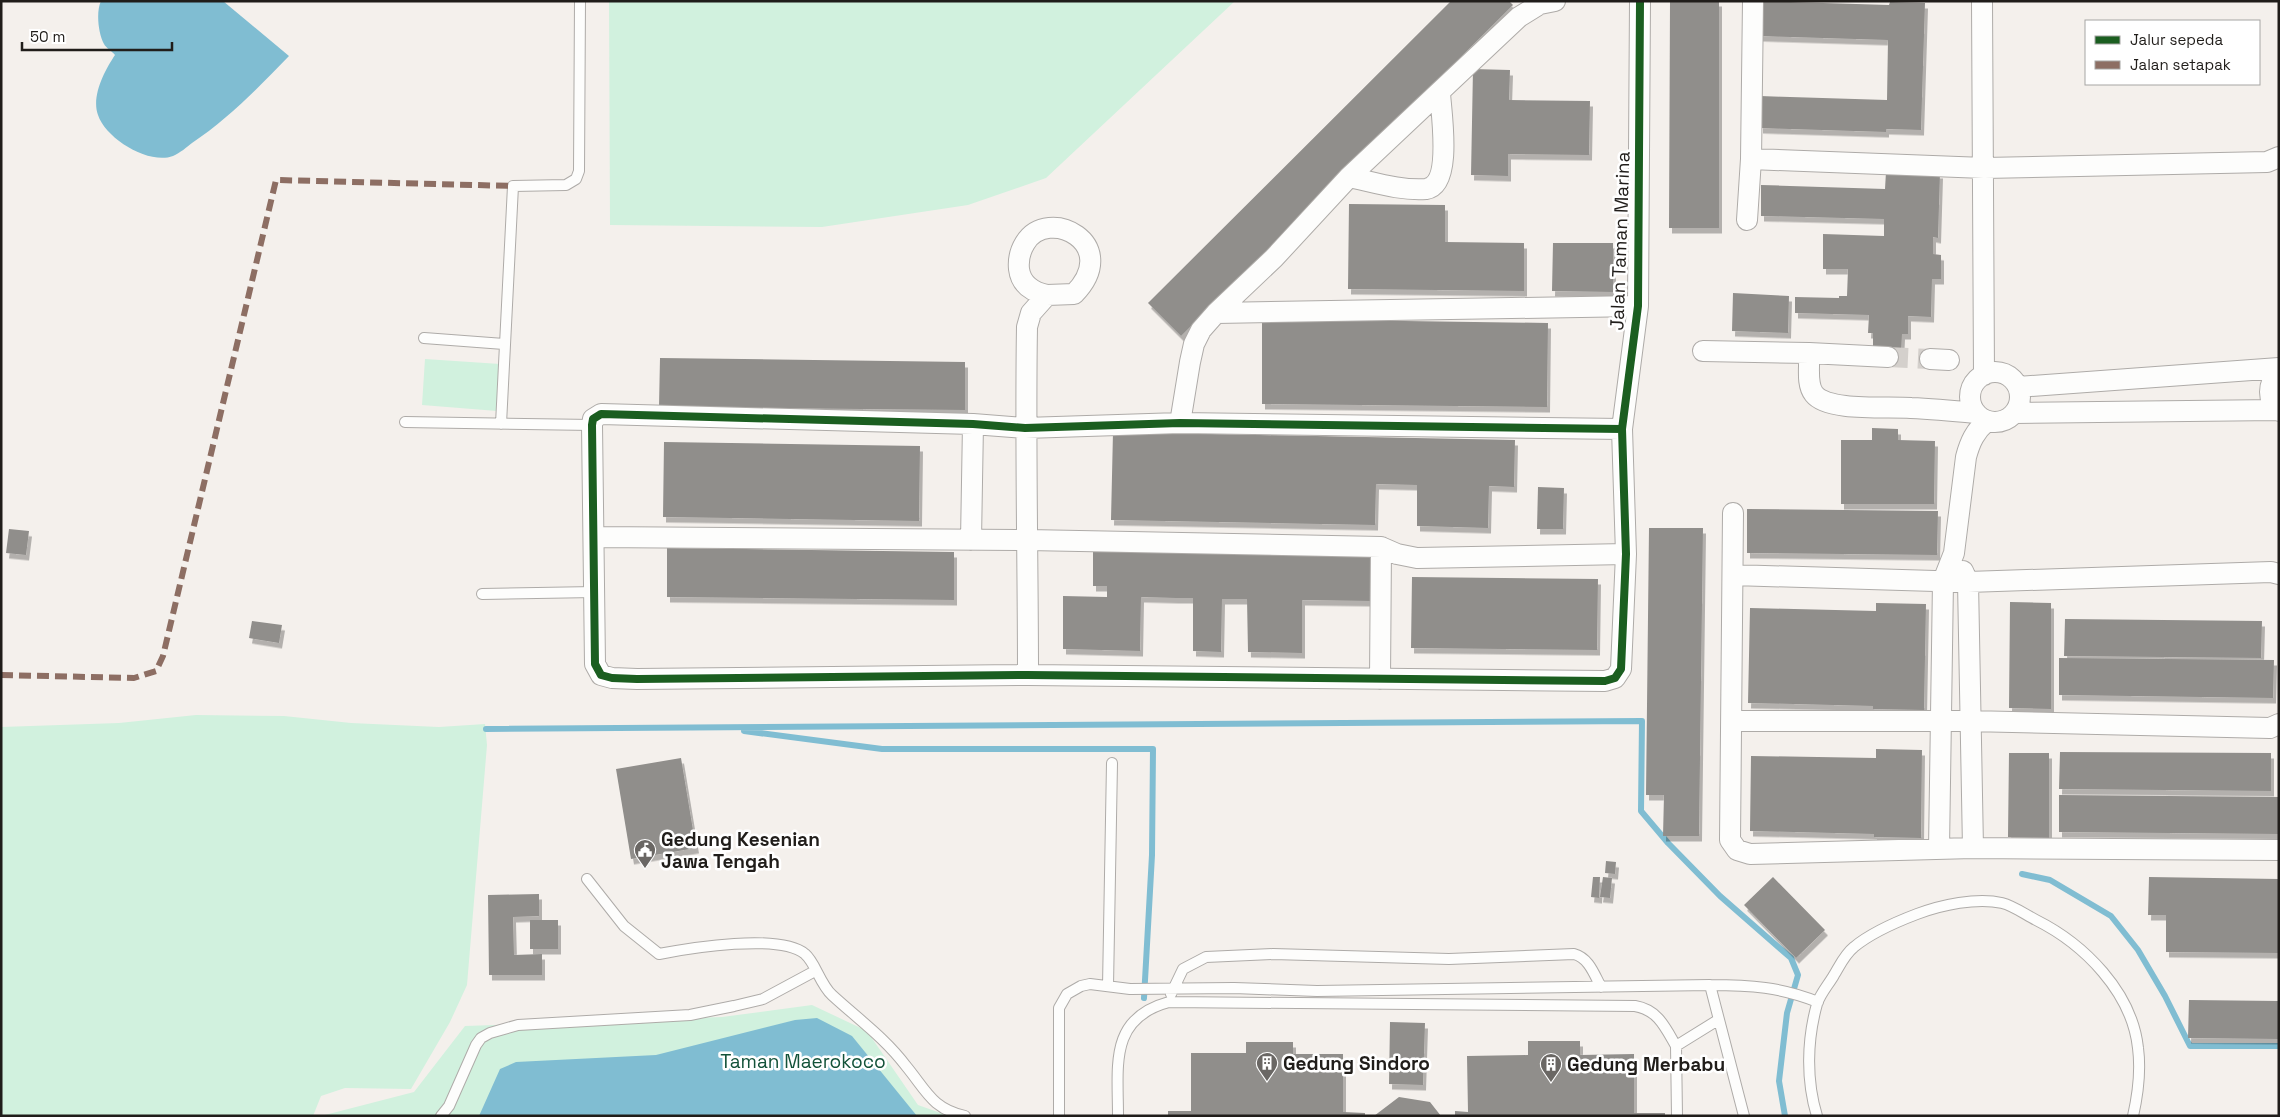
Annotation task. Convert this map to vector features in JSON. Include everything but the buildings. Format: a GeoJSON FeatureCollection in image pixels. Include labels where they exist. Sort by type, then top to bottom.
{"type":"FeatureCollection","features":[{"type":"Feature","properties":{"kind":"street"},"geometry":{"type":"LineString","coordinates":[[1180,422],[1194,344],[1201,330],[1216,313],[1274,258],[1350,177],[1519,17],[1540,4],[1555,1]]}},
{"type":"Feature","properties":{"kind":"street","name":"Jalan Taman Marina"},"geometry":{"type":"LineString","coordinates":[[1380,679],[1605,681],[1615,678],[1621,669],[1626,554],[1622,429],[1638,306],[1640,1]]}},
{"type":"Feature","properties":{"kind":"street"},"geometry":{"type":"LineString","coordinates":[[1747,220],[1751,159],[1753,1]]}},
{"type":"Feature","properties":{"kind":"street"},"geometry":{"type":"LineString","coordinates":[[1982,1],[1984,375]]}},
{"type":"Feature","properties":{"kind":"street"},"geometry":{"type":"LineString","coordinates":[[1350,177],[1408,188],[1428,189],[1438,181],[1442,171],[1443,152],[1440,92]]}},
{"type":"Feature","properties":{"kind":"street"},"geometry":{"type":"LineString","coordinates":[[1751,159],[1984,168],[2267,162],[2279,157]]}},
{"type":"Feature","properties":{"kind":"street"},"geometry":{"type":"LineString","coordinates":[[1028,675],[1028,540],[1025,428],[1027,327],[1031,313],[1047,295]]}},
{"type":"Feature","properties":{"kind":"street"},"geometry":{"type":"LineString","coordinates":[[1216,313],[1638,306]]}},
{"type":"Feature","properties":{"kind":"street"},"geometry":{"type":"LineString","coordinates":[[1703,351],[1888,357]]}},
{"type":"Feature","properties":{"kind":"street"},"geometry":{"type":"LineString","coordinates":[[1810,353],[1810,388],[1815,396],[1824,402],[1863,407],[1916,408],[1982,417],[1998,422],[2007,419],[2015,412],[2020,400],[2018,387],[2010,377],[1997,372],[1984,375],[1976,381],[1971,391],[1970,402],[1982,417]]}},
{"type":"Feature","properties":{"kind":"street"},"geometry":{"type":"LineString","coordinates":[[1930,359],[1949,360]]}},
{"type":"Feature","properties":{"kind":"street"},"geometry":{"type":"LineString","coordinates":[[2018,387],[2279,368]]}},
{"type":"Feature","properties":{"kind":"street"},"geometry":{"type":"LineString","coordinates":[[2278,411],[2271,402],[2269,392],[2271,382],[2279,372]]}},
{"type":"Feature","properties":{"kind":"street"},"geometry":{"type":"LineString","coordinates":[[2015,412],[2278,411]]}},
{"type":"Feature","properties":{"kind":"street"},"geometry":{"type":"LineString","coordinates":[[1381,547],[1380,679],[1028,675],[612,678],[601,675],[595,664],[595,537],[592,425],[593,419],[600,414],[973,424],[1025,428],[1180,422],[1622,429]]}},
{"type":"Feature","properties":{"kind":"street"},"geometry":{"type":"LineString","coordinates":[[1938,849],[1943,581],[1954,554],[1969,444],[1978,429],[1982,417]]}},
{"type":"Feature","properties":{"kind":"street"},"geometry":{"type":"LineString","coordinates":[[971,540],[973,424]]}},
{"type":"Feature","properties":{"kind":"street"},"geometry":{"type":"LineString","coordinates":[[1733,513],[1730,840],[1737,850],[1750,854],[1973,848],[2279,850]]}},
{"type":"Feature","properties":{"kind":"street"},"geometry":{"type":"LineString","coordinates":[[595,537],[1028,540],[1381,547],[1397,554],[1417,558],[1626,554]]}},
{"type":"Feature","properties":{"kind":"street"},"geometry":{"type":"LineString","coordinates":[[1954,554],[1968,582],[1969,721],[1973,848]]}},
{"type":"Feature","properties":{"kind":"street"},"geometry":{"type":"LineString","coordinates":[[1733,575],[1968,582],[2271,572],[2279,574]]}},
{"type":"Feature","properties":{"kind":"street"},"geometry":{"type":"LineString","coordinates":[[1732,721],[1969,721],[2270,728],[2279,724]]}},
{"type":"Feature","properties":{"kind":"lane"},"geometry":{"type":"LineString","coordinates":[[500,424],[513,186],[566,185],[576,179],[579,171],[580,1]]}},
{"type":"Feature","properties":{"kind":"lane"},"geometry":{"type":"LineString","coordinates":[[424,338],[504,344]]}},
{"type":"Feature","properties":{"kind":"lane"},"geometry":{"type":"LineString","coordinates":[[405,422],[592,425]]}},
{"type":"Feature","properties":{"kind":"lane"},"geometry":{"type":"LineString","coordinates":[[482,594],[595,592]]}},
{"type":"Feature","properties":{"kind":"lane"},"geometry":{"type":"LineString","coordinates":[[1108,986],[1112,763]]}},
{"type":"Feature","properties":{"kind":"lane"},"geometry":{"type":"LineString","coordinates":[[587,879],[624,926],[659,954],[696,947],[759,943],[780,944],[805,954],[826,990],[889,1044],[937,1105],[945,1111],[965,1116]]}},
{"type":"Feature","properties":{"kind":"lane"},"geometry":{"type":"LineString","coordinates":[[1817,1116],[1812,1099],[1808,1060],[1818,1002],[1844,958],[1853,947],[1897,922],[1938,906],[1971,902],[2002,903],[2051,928],[2078,946],[2099,968],[2116,991],[2131,1018],[2138,1046],[2140,1069],[2133,1116]]}},
{"type":"Feature","properties":{"kind":"lane"},"geometry":{"type":"LineString","coordinates":[[1169,1002],[1172,990],[1183,968],[1206,957],[1273,954],[1449,959],[1574,954],[1582,956],[1601,987]]}},
{"type":"Feature","properties":{"kind":"lane"},"geometry":{"type":"LineString","coordinates":[[441,1116],[449,1106],[476,1045],[481,1038],[490,1033],[518,1025],[690,1015],[763,999],[815,971]]}},
{"type":"Feature","properties":{"kind":"lane"},"geometry":{"type":"LineString","coordinates":[[1059,1116],[1059,1008],[1067,994],[1081,986],[1090,984],[1130,989],[1160,990],[1234,988],[1317,991],[1710,985],[1766,986],[1818,1002]]}},
{"type":"Feature","properties":{"kind":"lane"},"geometry":{"type":"LineString","coordinates":[[1710,985],[1744,1116]]}},
{"type":"Feature","properties":{"kind":"lane"},"geometry":{"type":"LineString","coordinates":[[1118,1116],[1119,1053],[1122,1037],[1145,1011],[1169,1002],[1635,1006],[1647,1009],[1657,1016],[1676,1046],[1677,1116]]}},
{"type":"Feature","properties":{"kind":"lane"},"geometry":{"type":"LineString","coordinates":[[1676,1046],[1718,1020]]}},
{"type":"Feature","properties":{"kind":"green space"},"geometry":{"type":"Polygon","coordinates":[[[609,1],[1235,1],[1046,178],[968,205],[822,227],[610,225],[609,1]]]}},
{"type":"Feature","properties":{"kind":"green space"},"geometry":{"type":"Polygon","coordinates":[[[425,359],[500,364],[497,411],[422,405],[425,359]]]}},
{"type":"Feature","properties":{"kind":"green space"},"geometry":{"type":"Polygon","coordinates":[[[196,715],[284,716],[351,723],[439,727],[485,724],[487,745],[467,985],[450,1022],[411,1089],[345,1088],[321,1096],[313,1116],[1,1116],[1,727],[119,723],[196,715]]]}},
{"type":"Feature","properties":{"kind":"green space","name":"Taman Maerokoco"},"geometry":{"type":"Polygon","coordinates":[[[812,1005],[867,1031],[918,1105],[949,1116],[321,1116],[414,1092],[465,1026],[722,1017],[812,1005]]]}},
{"type":"Feature","properties":{"kind":"water"},"geometry":{"type":"Polygon","coordinates":[[[101,1],[223,1],[289,56],[255,91],[205,134],[173,156],[163,158],[152,157],[119,141],[110,133],[98,115],[96,100],[100,84],[115,55],[105,45],[100,34],[98,16],[101,1]]]}},
{"type":"Feature","properties":{"kind":"water","name":"Taman Maerokoco"},"geometry":{"type":"Polygon","coordinates":[[[817,1018],[852,1036],[917,1116],[479,1116],[500,1069],[516,1062],[656,1055],[795,1020],[817,1018]]]}},
{"type":"Feature","properties":{"kind":"waterway"},"geometry":{"type":"LineString","coordinates":[[486,729],[1642,721],[1641,811],[1668,843],[1720,896],[1791,958],[1798,975],[1787,1013],[1779,1081],[1785,1116]]}},
{"type":"Feature","properties":{"kind":"waterway"},"geometry":{"type":"LineString","coordinates":[[744,731],[882,749],[1153,749],[1152,855],[1144,998]]}},
{"type":"Feature","properties":{"kind":"waterway"},"geometry":{"type":"LineString","coordinates":[[2022,874],[2050,880],[2111,916],[2138,950],[2165,996],[2190,1046],[2279,1046]]}},
{"type":"Feature","properties":{"kind":"tunnel"},"geometry":{"type":"LineString","coordinates":[[1888,357],[1930,359]]}},
{"type":"Feature","properties":{"kind":"marked path"},"geometry":{"type":"LineString","coordinates":[[1,675],[134,678],[156,671],[163,656],[276,180],[513,186]]}},
{"type":"Feature","properties":{"kind":"cycle path"},"geometry":{"type":"LineString","coordinates":[[1622,429],[1180,423],[1025,428],[973,424],[601,414],[593,419],[592,425],[595,664],[601,675],[612,678],[637,679],[1028,675],[1605,681],[1615,678],[1621,669],[1626,554],[1622,429],[1638,306],[1640,1]]}},
{"type":"Feature","properties":{"kind":"place","name":"Gedung Kesenian Jawa Tengah"},"geometry":{"type":"Point","coordinates":[645,869]}},
{"type":"Feature","properties":{"kind":"place","name":"Gedung Sindoro"},"geometry":{"type":"Point","coordinates":[1267,1082]}},
{"type":"Feature","properties":{"kind":"place","name":"Gedung Merbabu"},"geometry":{"type":"Point","coordinates":[1551,1083]}}]}
